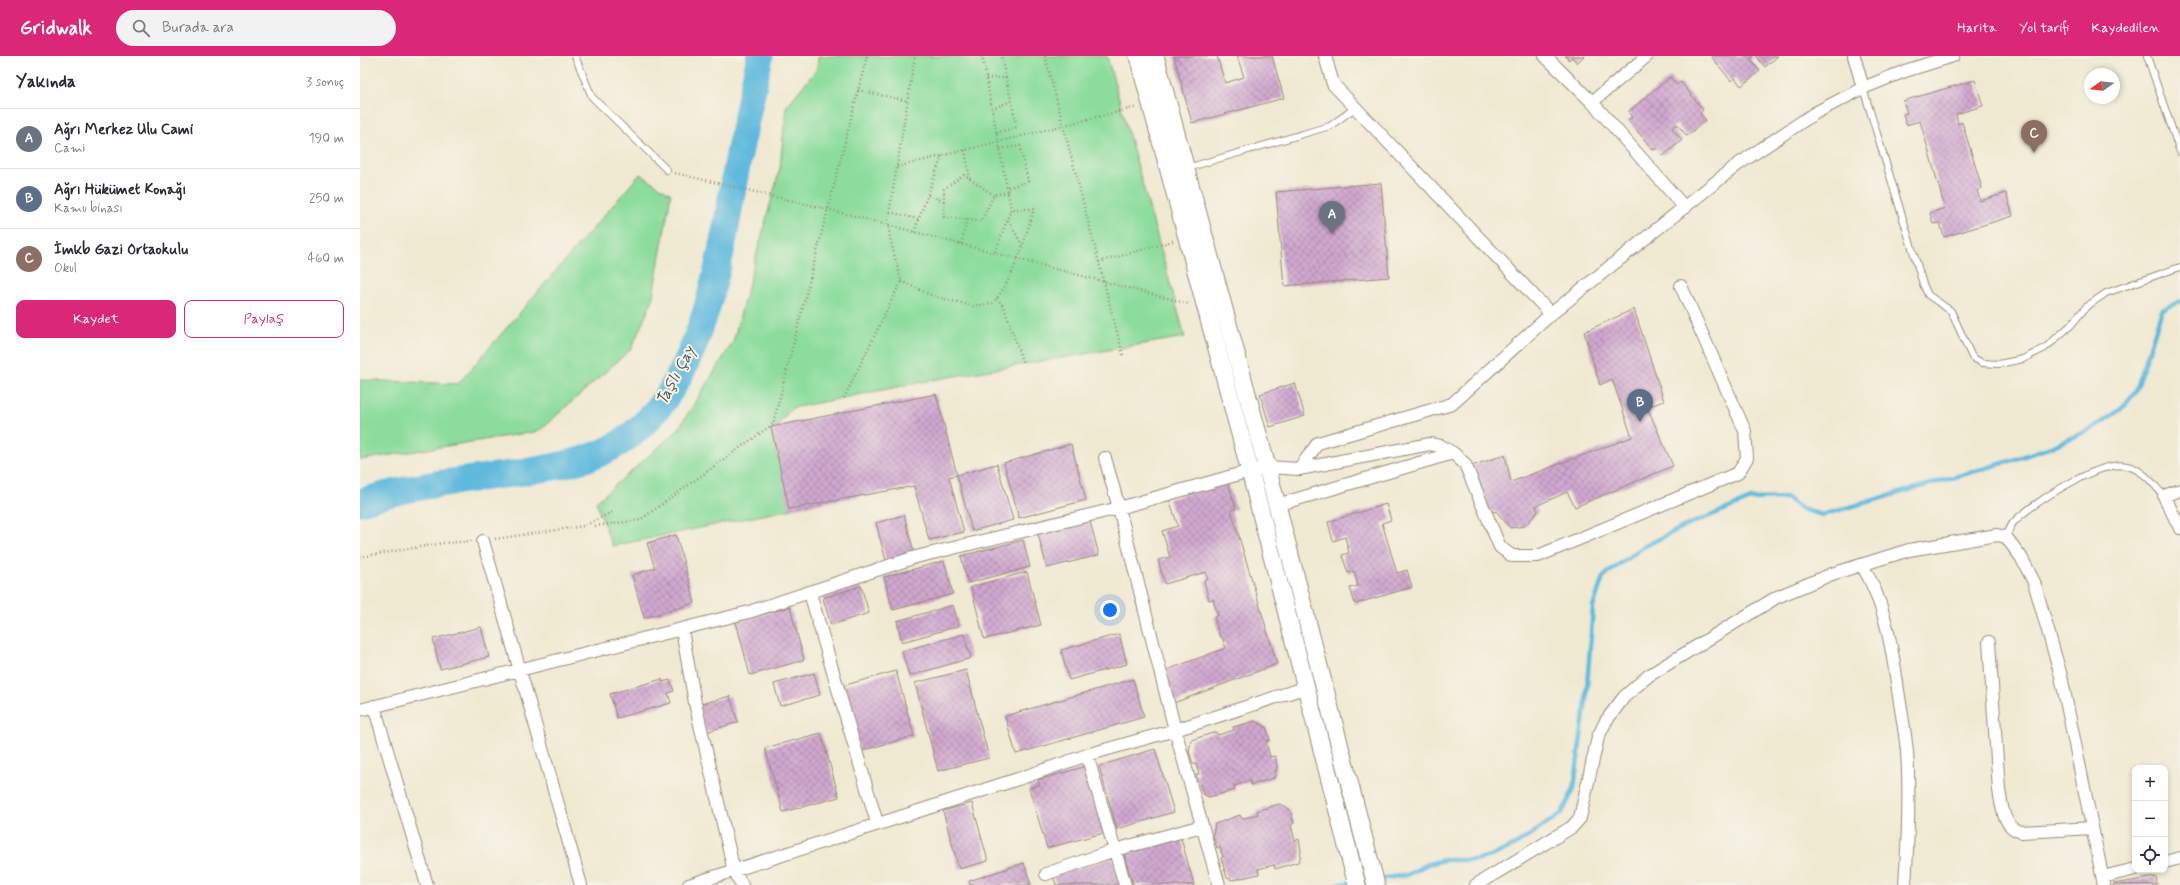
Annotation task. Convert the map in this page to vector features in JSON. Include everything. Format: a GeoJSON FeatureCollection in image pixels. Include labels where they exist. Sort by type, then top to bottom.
{"type":"FeatureCollection","features":[{"type":"Feature","properties":{"kind":"main road"},"geometry":{"type":"LineString","coordinates":[[1138,56],[1207,310],[1258,469],[1277,505],[1376,885]]}},
{"type":"Feature","properties":{"kind":"main road"},"geometry":{"type":"LineString","coordinates":[[1155,56],[1185,169],[1258,469],[1307,687],[1357,885]]}},
{"type":"Feature","properties":{"kind":"street"},"geometry":{"type":"LineString","coordinates":[[1325,56],[1333,84],[1551,314]]}},
{"type":"Feature","properties":{"kind":"street"},"geometry":{"type":"LineString","coordinates":[[1545,56],[1592,102],[1685,208]]}},
{"type":"Feature","properties":{"kind":"street"},"geometry":{"type":"LineString","coordinates":[[1592,102],[1647,56]]}},
{"type":"Feature","properties":{"kind":"street"},"geometry":{"type":"LineString","coordinates":[[1854,56],[1863,88]]}},
{"type":"Feature","properties":{"kind":"street"},"geometry":{"type":"LineString","coordinates":[[1299,469],[1318,443],[1452,404],[1551,314],[1737,165],[1815,113],[1863,88],[1905,71],[1953,56]]}},
{"type":"Feature","properties":{"kind":"street"},"geometry":{"type":"LineString","coordinates":[[360,710],[682,630],[749,612],[916,558],[1119,508],[1258,469],[1299,469],[1430,444],[1441,446],[1464,464],[1500,547],[1512,556],[1538,556],[1738,473],[1747,458],[1745,431],[1681,286]]}},
{"type":"Feature","properties":{"kind":"street"},"geometry":{"type":"LineString","coordinates":[[1277,505],[1453,454]]}},
{"type":"Feature","properties":{"kind":"street"},"geometry":{"type":"LineString","coordinates":[[1104,458],[1119,508],[1175,730],[1219,885]]}},
{"type":"Feature","properties":{"kind":"street"},"geometry":{"type":"LineString","coordinates":[[2180,490],[2164,496],[2180,528]]}},
{"type":"Feature","properties":{"kind":"street"},"geometry":{"type":"LineString","coordinates":[[1476,885],[1572,827],[1580,818],[1598,737],[1606,721],[1624,697],[1648,676],[1777,597],[1832,574],[1909,550],[1986,536],[2006,537],[2022,557],[2034,582],[2061,676],[2104,881],[2132,870]]}},
{"type":"Feature","properties":{"kind":"street"},"geometry":{"type":"LineString","coordinates":[[483,540],[581,885]]}},
{"type":"Feature","properties":{"kind":"street"},"geometry":{"type":"LineString","coordinates":[[1862,565],[1874,584],[1883,610],[1893,658],[1907,751],[1908,825],[1905,885]]}},
{"type":"Feature","properties":{"kind":"street"},"geometry":{"type":"LineString","coordinates":[[810,593],[877,823]]}},
{"type":"Feature","properties":{"kind":"street"},"geometry":{"type":"LineString","coordinates":[[682,630],[695,703],[734,871],[742,885]]}},
{"type":"Feature","properties":{"kind":"street"},"geometry":{"type":"LineString","coordinates":[[1989,642],[1999,790],[2003,812],[2008,825],[2013,830],[2021,832],[2092,828]]}},
{"type":"Feature","properties":{"kind":"street"},"geometry":{"type":"LineString","coordinates":[[689,885],[877,823],[1018,779],[1087,755],[1175,730],[1307,687]]}},
{"type":"Feature","properties":{"kind":"street"},"geometry":{"type":"LineString","coordinates":[[374,706],[427,885]]}},
{"type":"Feature","properties":{"kind":"street"},"geometry":{"type":"LineString","coordinates":[[1087,755],[1125,885]]}},
{"type":"Feature","properties":{"kind":"street"},"geometry":{"type":"LineString","coordinates":[[1046,874],[1115,850],[1202,826]]}},
{"type":"Feature","properties":{"kind":"street"},"geometry":{"type":"LineString","coordinates":[[2168,861],[2180,858]]}},
{"type":"Feature","properties":{"kind":"lane"},"geometry":{"type":"LineString","coordinates":[[575,56],[592,97],[667,170]]}},
{"type":"Feature","properties":{"kind":"lane"},"geometry":{"type":"LineString","coordinates":[[2147,56],[2180,152]]}},
{"type":"Feature","properties":{"kind":"lane"},"geometry":{"type":"LineString","coordinates":[[1863,88],[1923,284],[1928,295],[1951,311],[1968,352],[1977,361],[1988,364],[1999,364],[2034,354],[2045,348],[2071,325],[2086,308],[2106,293],[2180,267]]}},
{"type":"Feature","properties":{"kind":"lane"},"geometry":{"type":"LineString","coordinates":[[1185,169],[1330,126],[1355,108]]}},
{"type":"Feature","properties":{"kind":"lane"},"geometry":{"type":"LineString","coordinates":[[2006,537],[2013,524],[2029,510],[2075,480],[2100,468],[2114,465],[2127,466],[2139,470],[2164,496]]}},
{"type":"Feature","properties":{"kind":"path"},"geometry":{"type":"LineString","coordinates":[[595,526],[640,520],[773,424],[867,56]]}},
{"type":"Feature","properties":{"kind":"path"},"geometry":{"type":"LineString","coordinates":[[844,398],[901,281],[896,266],[889,225],[915,56]]}},
{"type":"Feature","properties":{"kind":"path"},"geometry":{"type":"LineString","coordinates":[[982,56],[1011,209],[995,253]]}},
{"type":"Feature","properties":{"kind":"path"},"geometry":{"type":"LineString","coordinates":[[996,133],[1016,127],[1001,56]]}},
{"type":"Feature","properties":{"kind":"path"},"geometry":{"type":"LineString","coordinates":[[1045,56],[1123,355]]}},
{"type":"Feature","properties":{"kind":"path"},"geometry":{"type":"LineString","coordinates":[[986,78],[1006,78]]}},
{"type":"Feature","properties":{"kind":"path"},"geometry":{"type":"LineString","coordinates":[[858,90],[908,101]]}},
{"type":"Feature","properties":{"kind":"path"},"geometry":{"type":"LineString","coordinates":[[992,109],[1011,101]]}},
{"type":"Feature","properties":{"kind":"path"},"geometry":{"type":"LineString","coordinates":[[897,167],[1151,103]]}},
{"type":"Feature","properties":{"kind":"path"},"geometry":{"type":"LineString","coordinates":[[1000,149],[1020,146],[1028,181],[1007,188]]}},
{"type":"Feature","properties":{"kind":"path"},"geometry":{"type":"LineString","coordinates":[[965,150],[970,180]]}},
{"type":"Feature","properties":{"kind":"path"},"geometry":{"type":"LineString","coordinates":[[914,232],[942,156]]}},
{"type":"Feature","properties":{"kind":"path"},"geometry":{"type":"LineString","coordinates":[[679,174],[827,209],[1207,310]]}},
{"type":"Feature","properties":{"kind":"path"},"geometry":{"type":"LineString","coordinates":[[994,195],[981,221],[944,217],[944,189],[964,175],[994,195],[1008,192]]}},
{"type":"Feature","properties":{"kind":"path"},"geometry":{"type":"LineString","coordinates":[[928,195],[944,201]]}},
{"type":"Feature","properties":{"kind":"path"},"geometry":{"type":"LineString","coordinates":[[901,281],[932,296],[973,306],[993,303],[1018,259],[1034,209],[1011,209]]}},
{"type":"Feature","properties":{"kind":"path"},"geometry":{"type":"LineString","coordinates":[[890,212],[918,220]]}},
{"type":"Feature","properties":{"kind":"path"},"geometry":{"type":"LineString","coordinates":[[961,244],[967,219]]}},
{"type":"Feature","properties":{"kind":"path"},"geometry":{"type":"LineString","coordinates":[[1008,219],[1023,245]]}},
{"type":"Feature","properties":{"kind":"path"},"geometry":{"type":"LineString","coordinates":[[1099,262],[1187,237]]}},
{"type":"Feature","properties":{"kind":"path"},"geometry":{"type":"LineString","coordinates":[[997,298],[1004,307],[1023,364]]}},
{"type":"Feature","properties":{"kind":"green space"},"geometry":{"type":"Polygon","coordinates":[[[818,56],[1107,56],[1185,337],[943,378],[792,408],[775,428],[792,509],[612,546],[596,502],[677,431],[733,342],[780,168],[786,107],[817,69],[818,56]]]}},
{"type":"Feature","properties":{"kind":"green space"},"geometry":{"type":"Polygon","coordinates":[[[640,174],[671,194],[652,301],[631,349],[539,431],[360,460],[360,380],[458,384],[640,174]]]}},
{"type":"Feature","properties":{"kind":"building"},"geometry":{"type":"Polygon","coordinates":[[[1174,56],[1217,56],[1225,83],[1244,77],[1237,56],[1272,56],[1284,98],[1192,123],[1174,56]]]}},
{"type":"Feature","properties":{"kind":"building"},"geometry":{"type":"Polygon","coordinates":[[[1565,56],[1584,56],[1577,63],[1572,57],[1569,60],[1565,56]]]}},
{"type":"Feature","properties":{"kind":"building"},"geometry":{"type":"Polygon","coordinates":[[[1711,56],[1754,56],[1750,59],[1760,71],[1741,86],[1735,78],[1731,81],[1711,56]]]}},
{"type":"Feature","properties":{"kind":"building"},"geometry":{"type":"Polygon","coordinates":[[[1756,56],[1778,56],[1765,67],[1756,56]]]}},
{"type":"Feature","properties":{"kind":"building"},"geometry":{"type":"Polygon","coordinates":[[[1670,77],[1677,85],[1681,82],[1703,110],[1700,113],[1706,120],[1687,136],[1677,124],[1672,128],[1682,140],[1663,156],[1657,148],[1653,150],[1628,120],[1632,117],[1628,112],[1670,77]]]}},
{"type":"Feature","properties":{"kind":"building"},"geometry":{"type":"Polygon","coordinates":[[[1975,80],[1983,106],[1956,114],[1958,124],[1962,122],[1982,188],[1977,190],[1980,201],[2006,193],[2013,216],[1944,237],[1940,223],[1933,224],[1930,213],[1945,208],[1920,121],[1906,125],[1903,114],[1907,113],[1903,101],[1975,80]]]}},
{"type":"Feature","properties":{"kind":"building"},"geometry":{"type":"Polygon","coordinates":[[[1381,183],[1389,277],[1284,286],[1276,192],[1381,183]]]}},
{"type":"Feature","properties":{"kind":"building"},"geometry":{"type":"Polygon","coordinates":[[[1634,309],[1664,401],[1647,407],[1673,466],[1575,507],[1567,492],[1536,506],[1538,512],[1525,526],[1510,528],[1497,512],[1486,510],[1471,466],[1505,455],[1511,482],[1632,437],[1612,379],[1600,385],[1584,332],[1634,309]]]}},
{"type":"Feature","properties":{"kind":"building"},"geometry":{"type":"Polygon","coordinates":[[[1295,383],[1305,416],[1270,427],[1260,394],[1295,383]]]}},
{"type":"Feature","properties":{"kind":"building"},"geometry":{"type":"Polygon","coordinates":[[[936,394],[957,475],[949,477],[964,532],[929,540],[914,486],[789,509],[771,427],[936,394]]]}},
{"type":"Feature","properties":{"kind":"building"},"geometry":{"type":"Polygon","coordinates":[[[1071,444],[1086,500],[1019,518],[1004,463],[1071,444]]]}},
{"type":"Feature","properties":{"kind":"building"},"geometry":{"type":"Polygon","coordinates":[[[997,464],[1013,520],[972,531],[957,475],[997,464]]]}},
{"type":"Feature","properties":{"kind":"building"},"geometry":{"type":"Polygon","coordinates":[[[1228,482],[1236,509],[1231,510],[1277,664],[1171,704],[1164,671],[1226,648],[1222,637],[1220,637],[1214,617],[1218,616],[1213,599],[1209,600],[1204,581],[1208,579],[1206,572],[1165,584],[1158,560],[1170,557],[1162,531],[1178,526],[1169,499],[1228,482]]]}},
{"type":"Feature","properties":{"kind":"building"},"geometry":{"type":"Polygon","coordinates":[[[1386,504],[1391,520],[1382,523],[1397,573],[1407,570],[1412,587],[1355,604],[1350,588],[1358,586],[1354,571],[1348,573],[1342,555],[1349,553],[1345,537],[1333,541],[1328,522],[1386,504]]]}},
{"type":"Feature","properties":{"kind":"building"},"geometry":{"type":"Polygon","coordinates":[[[904,515],[914,553],[886,561],[876,523],[904,515]]]}},
{"type":"Feature","properties":{"kind":"building"},"geometry":{"type":"Polygon","coordinates":[[[1090,521],[1099,555],[1047,568],[1038,534],[1090,521]]]}},
{"type":"Feature","properties":{"kind":"building"},"geometry":{"type":"Polygon","coordinates":[[[676,535],[695,603],[644,618],[632,575],[655,568],[647,543],[676,535]]]}},
{"type":"Feature","properties":{"kind":"building"},"geometry":{"type":"Polygon","coordinates":[[[1023,540],[1030,567],[968,583],[961,556],[1023,540]]]}},
{"type":"Feature","properties":{"kind":"building"},"geometry":{"type":"Polygon","coordinates":[[[944,561],[953,594],[893,610],[884,577],[944,561]]]}},
{"type":"Feature","properties":{"kind":"building"},"geometry":{"type":"Polygon","coordinates":[[[1027,572],[1041,625],[984,639],[971,587],[1027,572]]]}},
{"type":"Feature","properties":{"kind":"building"},"geometry":{"type":"Polygon","coordinates":[[[861,586],[869,613],[831,625],[823,598],[861,586]]]}},
{"type":"Feature","properties":{"kind":"building"},"geometry":{"type":"Polygon","coordinates":[[[953,605],[959,626],[902,642],[897,621],[953,605]]]}},
{"type":"Feature","properties":{"kind":"building"},"geometry":{"type":"Polygon","coordinates":[[[790,607],[804,660],[750,675],[736,622],[790,607]]]}},
{"type":"Feature","properties":{"kind":"building"},"geometry":{"type":"Polygon","coordinates":[[[481,627],[489,657],[440,669],[433,639],[481,627]]]}},
{"type":"Feature","properties":{"kind":"building"},"geometry":{"type":"Polygon","coordinates":[[[964,634],[971,658],[909,676],[902,651],[964,634]]]}},
{"type":"Feature","properties":{"kind":"building"},"geometry":{"type":"Polygon","coordinates":[[[1119,634],[1127,664],[1069,680],[1061,650],[1119,634]]]}},
{"type":"Feature","properties":{"kind":"building"},"geometry":{"type":"Polygon","coordinates":[[[966,670],[989,758],[938,771],[915,683],[966,670]]]}},
{"type":"Feature","properties":{"kind":"building"},"geometry":{"type":"Polygon","coordinates":[[[896,671],[914,736],[860,751],[842,686],[896,671]]]}},
{"type":"Feature","properties":{"kind":"building"},"geometry":{"type":"Polygon","coordinates":[[[814,673],[820,695],[780,706],[774,684],[814,673]]]}},
{"type":"Feature","properties":{"kind":"building"},"geometry":{"type":"Polygon","coordinates":[[[662,679],[662,682],[670,680],[674,691],[668,693],[671,703],[617,718],[610,694],[662,679]]]}},
{"type":"Feature","properties":{"kind":"building"},"geometry":{"type":"Polygon","coordinates":[[[1133,679],[1144,717],[1016,754],[1005,716],[1133,679]]]}},
{"type":"Feature","properties":{"kind":"building"},"geometry":{"type":"Polygon","coordinates":[[[730,696],[738,722],[706,732],[698,705],[730,696]]]}},
{"type":"Feature","properties":{"kind":"building"},"geometry":{"type":"Polygon","coordinates":[[[1255,721],[1266,727],[1270,740],[1266,741],[1270,757],[1275,756],[1277,767],[1274,778],[1251,785],[1250,781],[1234,786],[1235,790],[1209,797],[1203,794],[1196,775],[1199,774],[1196,764],[1193,764],[1189,751],[1191,740],[1216,732],[1218,735],[1234,730],[1233,727],[1255,721]]]}},
{"type":"Feature","properties":{"kind":"building"},"geometry":{"type":"Polygon","coordinates":[[[821,733],[839,797],[783,812],[765,748],[821,733]]]}},
{"type":"Feature","properties":{"kind":"building"},"geometry":{"type":"Polygon","coordinates":[[[1155,749],[1174,812],[1117,829],[1099,766],[1155,749]]]}},
{"type":"Feature","properties":{"kind":"building"},"geometry":{"type":"Polygon","coordinates":[[[1087,766],[1104,833],[1047,848],[1029,788],[1040,785],[1038,780],[1087,766]]]}},
{"type":"Feature","properties":{"kind":"building"},"geometry":{"type":"Polygon","coordinates":[[[972,803],[988,861],[959,869],[943,811],[972,803]]]}},
{"type":"Feature","properties":{"kind":"building"},"geometry":{"type":"Polygon","coordinates":[[[1279,804],[1290,810],[1294,823],[1291,825],[1295,841],[1299,839],[1301,851],[1298,862],[1275,869],[1274,865],[1258,869],[1259,874],[1233,880],[1227,878],[1221,858],[1223,857],[1220,847],[1217,848],[1213,835],[1215,824],[1240,815],[1242,819],[1258,814],[1257,811],[1279,804]]]}},
{"type":"Feature","properties":{"kind":"building"},"geometry":{"type":"Polygon","coordinates":[[[1181,838],[1194,885],[1133,885],[1124,854],[1181,838]]]}},
{"type":"Feature","properties":{"kind":"building"},"geometry":{"type":"Polygon","coordinates":[[[1113,858],[1121,885],[1056,885],[1053,875],[1113,858]]]}},
{"type":"Feature","properties":{"kind":"building"},"geometry":{"type":"Polygon","coordinates":[[[1024,863],[1031,885],[970,885],[969,881],[1024,863]]]}},
{"type":"Feature","properties":{"kind":"building"},"geometry":{"type":"Polygon","coordinates":[[[2156,877],[2157,885],[2113,885],[2113,884],[2156,877]]]}},
{"type":"Feature","properties":{"kind":"waterway","name":"Taşlı Çay"},"geometry":{"type":"LineString","coordinates":[[360,502],[421,487],[507,475],[556,466],[588,458],[624,440],[654,414],[677,381],[695,343],[709,302],[719,261],[760,56]]}},
{"type":"Feature","properties":{"kind":"waterway"},"geometry":{"type":"LineString","coordinates":[[1378,879],[1407,875],[1428,864],[1444,860],[1475,860],[1494,855],[1517,844],[1562,813],[1574,788],[1586,700],[1593,607],[1603,577],[1643,547],[1683,527],[1751,499],[1787,498],[1802,509],[1822,515],[2007,462],[2051,447],[2093,428],[2120,410],[2136,391],[2162,310],[2180,301]]}},
{"type":"Feature","properties":{"kind":"waterway"},"geometry":{"type":"LineString","coordinates":[[1337,885],[1353,882]]}},
{"type":"Feature","properties":{"kind":"place","name":"İmkb Gazi Ortaokulu"},"geometry":{"type":"Point","coordinates":[2034,153]}},
{"type":"Feature","properties":{"kind":"place","name":"Ağrı Merkez Ulu Cami"},"geometry":{"type":"Point","coordinates":[1332,234]}},
{"type":"Feature","properties":{"kind":"place","name":"Ağrı Hükümet Konağı"},"geometry":{"type":"Point","coordinates":[1640,422]}}]}
